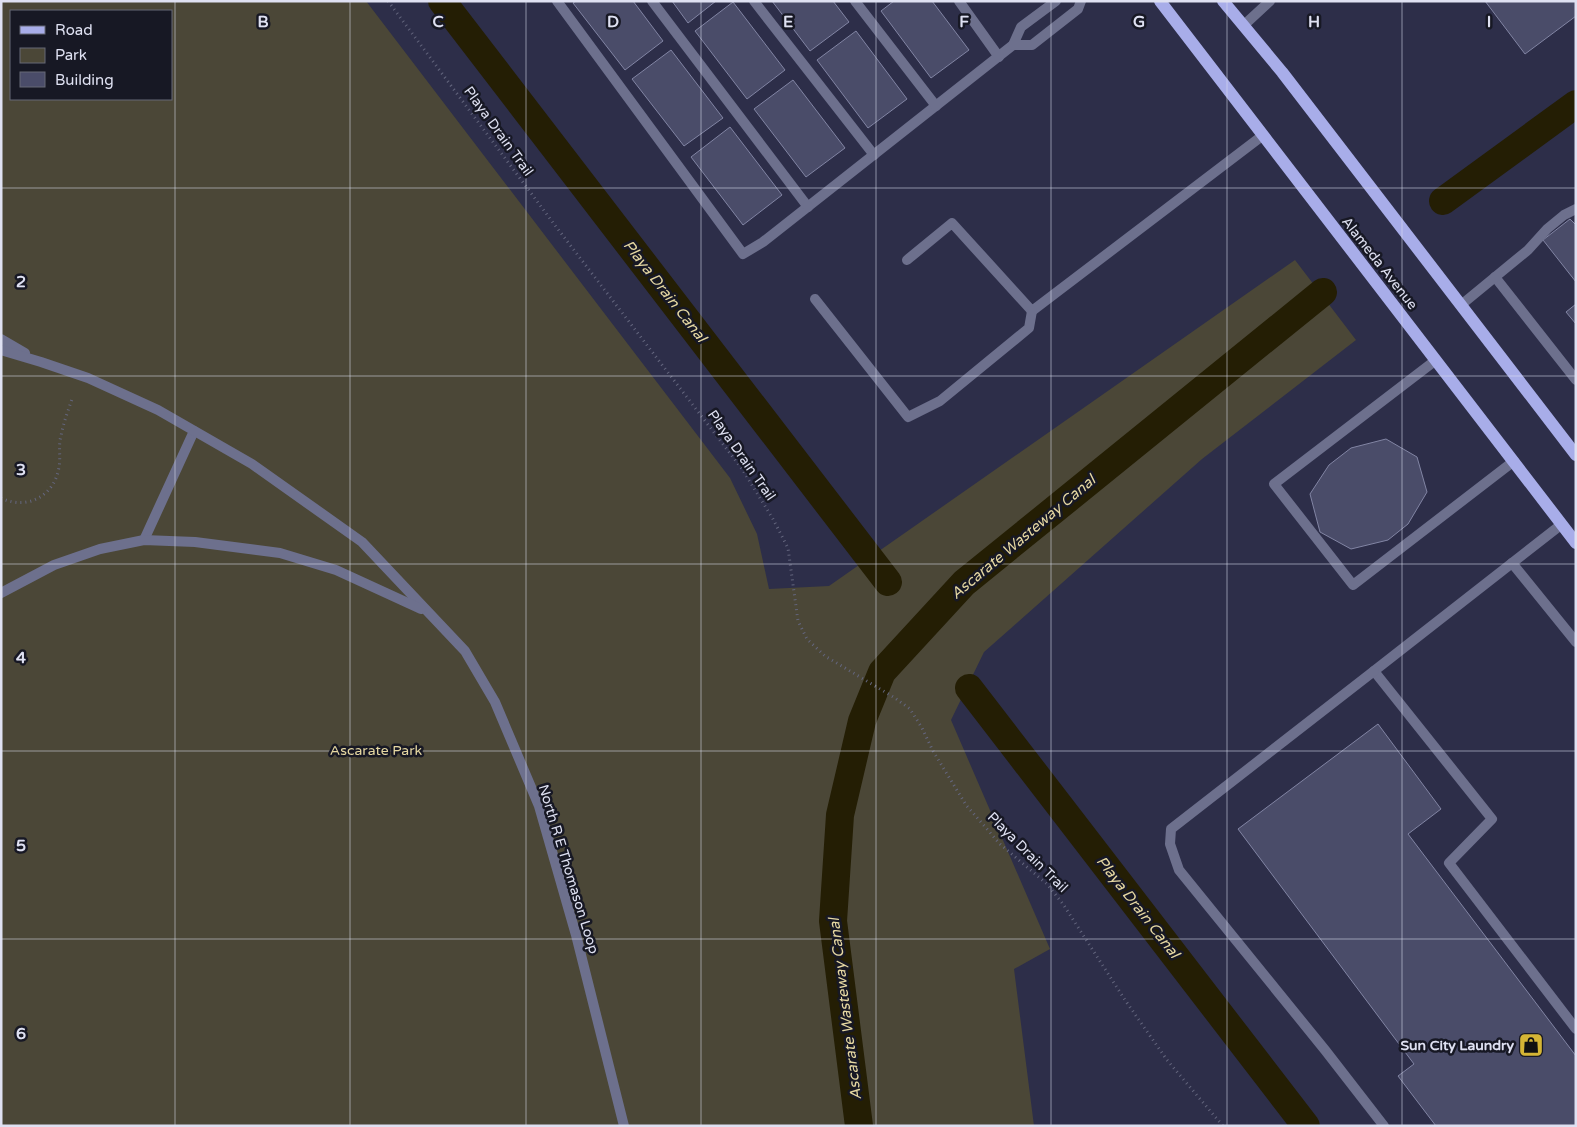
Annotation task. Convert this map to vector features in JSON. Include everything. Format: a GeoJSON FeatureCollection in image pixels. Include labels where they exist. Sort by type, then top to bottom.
{"type":"FeatureCollection","features":[{"type":"Feature","properties":{"kind":"main road","name":"Alameda Avenue"},"geometry":{"type":"LineString","coordinates":[[1160,1],[1576,543]]}},
{"type":"Feature","properties":{"kind":"main road"},"geometry":{"type":"LineString","coordinates":[[1224,1],[1293,87],[1576,455]]}},
{"type":"Feature","properties":{"kind":"street"},"geometry":{"type":"LineString","coordinates":[[557,1],[743,254],[808,207],[1013,45],[1021,27],[1056,1]]}},
{"type":"Feature","properties":{"kind":"street"},"geometry":{"type":"LineString","coordinates":[[652,1],[808,207]]}},
{"type":"Feature","properties":{"kind":"street"},"geometry":{"type":"LineString","coordinates":[[754,1],[874,155]]}},
{"type":"Feature","properties":{"kind":"street"},"geometry":{"type":"LineString","coordinates":[[855,1],[936,106]]}},
{"type":"Feature","properties":{"kind":"street"},"geometry":{"type":"LineString","coordinates":[[959,1],[999,56]]}},
{"type":"Feature","properties":{"kind":"street"},"geometry":{"type":"LineString","coordinates":[[1013,45],[1032,45],[1078,9],[1081,1]]}},
{"type":"Feature","properties":{"kind":"street"},"geometry":{"type":"LineString","coordinates":[[1243,26],[1270,1]]}},
{"type":"Feature","properties":{"kind":"street"},"geometry":{"type":"LineString","coordinates":[[815,299],[908,417],[940,401],[1029,328],[1032,311],[1262,136]]}},
{"type":"Feature","properties":{"kind":"street"},"geometry":{"type":"LineString","coordinates":[[1461,305],[1528,250],[1547,229],[1564,215],[1576,209]]}},
{"type":"Feature","properties":{"kind":"street"},"geometry":{"type":"LineString","coordinates":[[908,260],[952,223],[1032,311]]}},
{"type":"Feature","properties":{"kind":"street"},"geometry":{"type":"LineString","coordinates":[[1495,277],[1576,380]]}},
{"type":"Feature","properties":{"kind":"street"},"geometry":{"type":"LineString","coordinates":[[1,340],[41,362]]}},
{"type":"Feature","properties":{"kind":"street","name":"North R E Thomason Loop"},"geometry":{"type":"LineString","coordinates":[[1,350],[41,362],[105,386],[158,410],[252,464],[362,542],[465,651],[495,702],[539,806],[576,935],[624,1126]]}},
{"type":"Feature","properties":{"kind":"street"},"geometry":{"type":"LineString","coordinates":[[1436,360],[1274,484],[1353,585],[1514,461]]}},
{"type":"Feature","properties":{"kind":"street"},"geometry":{"type":"LineString","coordinates":[[144,540],[194,430]]}},
{"type":"Feature","properties":{"kind":"street"},"geometry":{"type":"LineString","coordinates":[[1384,1126],[1179,870],[1170,844],[1171,829],[1562,524]]}},
{"type":"Feature","properties":{"kind":"street"},"geometry":{"type":"LineString","coordinates":[[1,593],[54,566],[100,549],[144,540],[195,542],[280,553],[336,570],[427,611]]}},
{"type":"Feature","properties":{"kind":"street"},"geometry":{"type":"LineString","coordinates":[[1512,563],[1576,642]]}},
{"type":"Feature","properties":{"kind":"street"},"geometry":{"type":"LineString","coordinates":[[1374,671],[1492,819],[1449,863],[1576,1029]]}},
{"type":"Feature","properties":{"kind":"path","name":"Playa Drain Trail"},"geometry":{"type":"LineString","coordinates":[[388,1],[554,224],[742,469],[773,518],[788,548],[798,621],[807,639],[825,656],[910,709],[922,728],[932,751],[966,805],[1000,844],[1046,884],[1063,904],[1125,1000],[1167,1060],[1223,1126]]}},
{"type":"Feature","properties":{"kind":"path"},"geometry":{"type":"LineString","coordinates":[[1,498],[6,501],[25,503],[37,500],[46,494],[56,481],[59,467],[60,438],[72,399]]}},
{"type":"Feature","properties":{"kind":"green space","name":"Ascarate Park"},"geometry":{"type":"Polygon","coordinates":[[[1,1],[366,1],[730,478],[757,534],[769,589],[829,586],[1295,260],[1356,340],[1202,459],[984,652],[951,720],[1050,949],[1014,969],[1034,1126],[1,1126],[1,1]]]}},
{"type":"Feature","properties":{"kind":"building"},"geometry":{"type":"Polygon","coordinates":[[[576,1],[633,1],[663,41],[625,70],[573,3],[576,1]]]}},
{"type":"Feature","properties":{"kind":"building"},"geometry":{"type":"Polygon","coordinates":[[[672,1],[716,1],[688,23],[672,1]]]}},
{"type":"Feature","properties":{"kind":"building"},"geometry":{"type":"Polygon","coordinates":[[[772,1],[833,1],[849,22],[810,51],[772,1]]]}},
{"type":"Feature","properties":{"kind":"building"},"geometry":{"type":"Polygon","coordinates":[[[894,1],[932,1],[969,50],[931,78],[881,11],[894,1]]]}},
{"type":"Feature","properties":{"kind":"building"},"geometry":{"type":"Polygon","coordinates":[[[1485,1],[1576,1],[1576,16],[1525,54],[1485,1]]]}},
{"type":"Feature","properties":{"kind":"building"},"geometry":{"type":"Polygon","coordinates":[[[733,2],[785,70],[747,99],[695,31],[733,2]]]}},
{"type":"Feature","properties":{"kind":"building"},"geometry":{"type":"Polygon","coordinates":[[[856,31],[907,99],[868,128],[817,60],[856,31]]]}},
{"type":"Feature","properties":{"kind":"building"},"geometry":{"type":"Polygon","coordinates":[[[671,50],[723,118],[684,146],[632,79],[671,50]]]}},
{"type":"Feature","properties":{"kind":"building"},"geometry":{"type":"Polygon","coordinates":[[[793,80],[845,148],[806,177],[754,109],[793,80]]]}},
{"type":"Feature","properties":{"kind":"building"},"geometry":{"type":"Polygon","coordinates":[[[730,127],[782,195],[743,225],[691,157],[730,127]]]}},
{"type":"Feature","properties":{"kind":"building"},"geometry":{"type":"Polygon","coordinates":[[[1570,219],[1576,225],[1576,282],[1543,240],[1570,219]]]}},
{"type":"Feature","properties":{"kind":"building"},"geometry":{"type":"Polygon","coordinates":[[[1576,304],[1576,324],[1566,312],[1576,304]]]}},
{"type":"Feature","properties":{"kind":"building"},"geometry":{"type":"Polygon","coordinates":[[[1386,439],[1417,457],[1427,492],[1408,524],[1388,540],[1351,549],[1320,532],[1310,494],[1329,465],[1351,448],[1386,439]]]}},
{"type":"Feature","properties":{"kind":"building"},"geometry":{"type":"Polygon","coordinates":[[[1378,724],[1441,809],[1408,834],[1576,1056],[1576,1126],[1436,1126],[1398,1076],[1414,1064],[1238,829],[1378,724]]]}},
{"type":"Feature","properties":{"kind":"waterway","name":"Playa Drain Canal"},"geometry":{"type":"LineString","coordinates":[[442,1],[888,582]]}},
{"type":"Feature","properties":{"kind":"waterway","name":"Ascarate Wasteway Canal"},"geometry":{"type":"LineString","coordinates":[[1443,201],[1576,104]]}},
{"type":"Feature","properties":{"kind":"waterway","name":"Ascarate Wasteway Canal"},"geometry":{"type":"LineString","coordinates":[[859,1126],[833,921],[840,815],[862,721],[882,672],[964,583],[1323,292]]}},
{"type":"Feature","properties":{"kind":"waterway","name":"Playa Drain Canal"},"geometry":{"type":"LineString","coordinates":[[969,688],[1306,1126]]}},
{"type":"Feature","properties":{"kind":"place","name":"Sun City Laundry"},"geometry":{"type":"Point","coordinates":[1531,1045]}}]}
